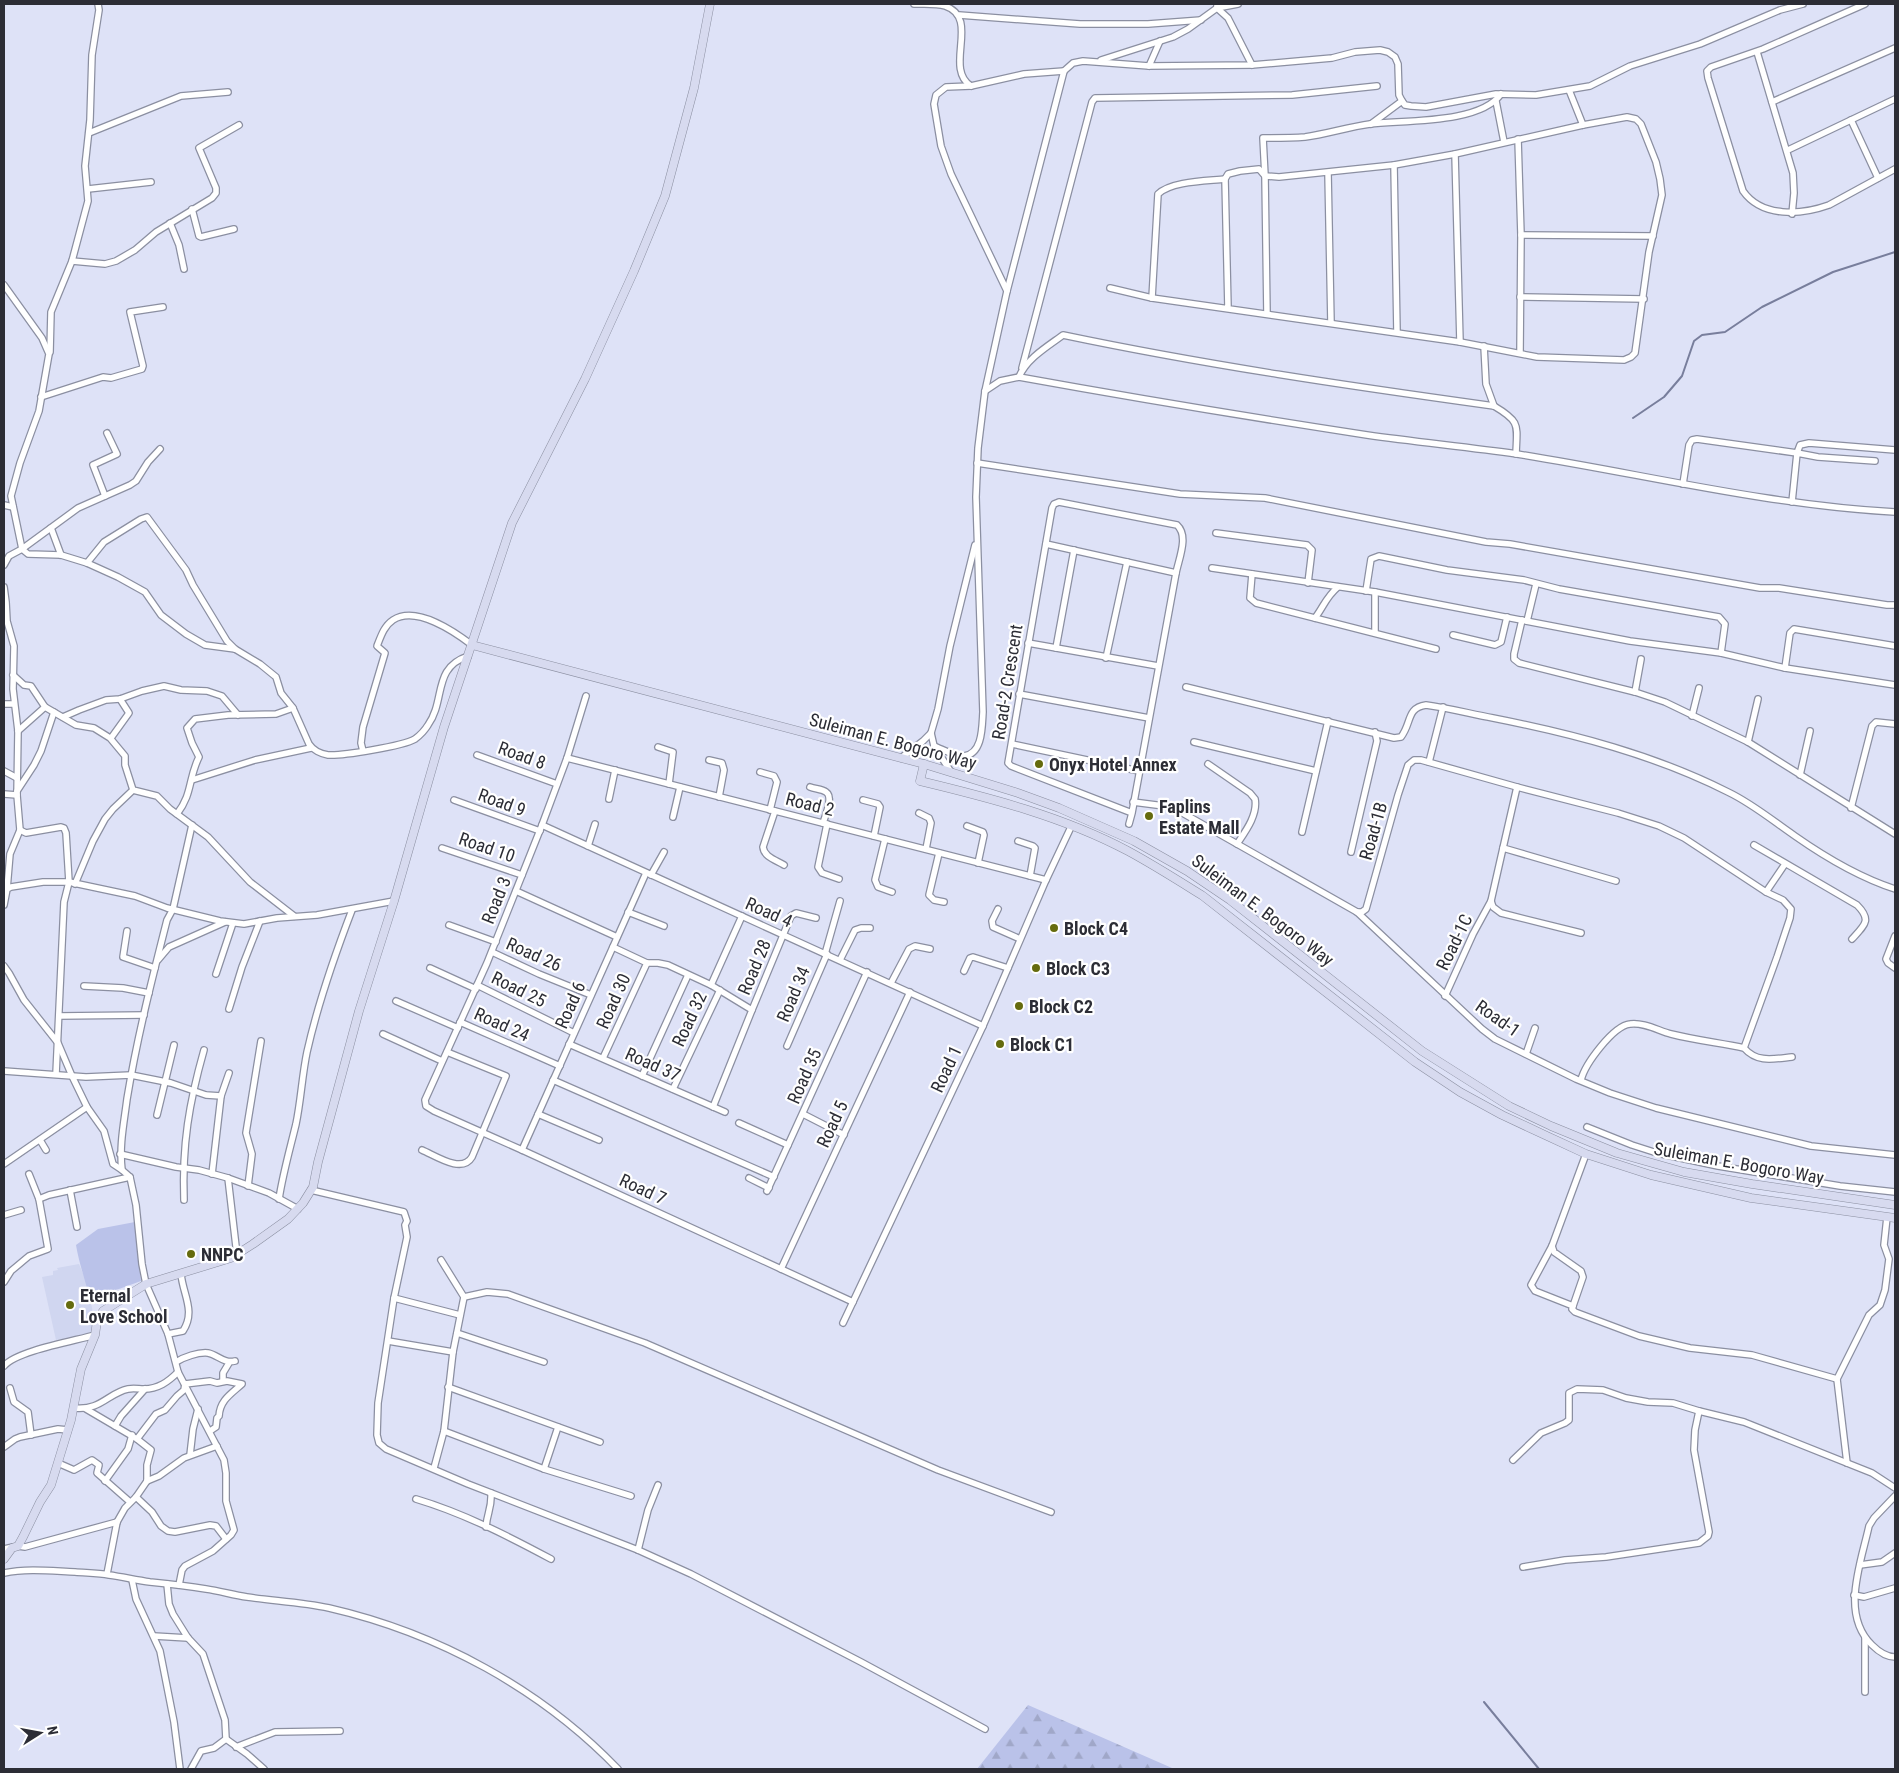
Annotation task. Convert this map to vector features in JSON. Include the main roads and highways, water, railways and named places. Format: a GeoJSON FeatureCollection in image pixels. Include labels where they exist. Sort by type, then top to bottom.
{"type":"FeatureCollection","features":[{"type":"Feature","properties":{"kind":"main road"},"geometry":{"type":"LineString","coordinates":[[4,1559],[12,1548],[18,1546],[40,1502],[51,1485],[74,1408],[81,1369],[95,1335],[97,1321],[103,1311],[146,1284],[237,1255],[288,1219],[298,1209],[311,1190],[359,1011],[394,901],[444,727],[512,523],[585,379],[634,271],[665,196],[694,88],[710,4]]}},
{"type":"Feature","properties":{"kind":"main road","name":"Suleiman E. Bogoro Way"},"geometry":{"type":"LineString","coordinates":[[472,645],[924,764],[1018,793],[1096,823],[1134,841],[1187,871],[1230,900],[1422,1050],[1509,1106],[1551,1126],[1617,1153],[1675,1170],[1752,1184],[1895,1205]]}},
{"type":"Feature","properties":{"kind":"main road","name":"Suleiman E. Bogoro Way"},"geometry":{"type":"LineString","coordinates":[[924,764],[920,781],[991,799],[1071,826],[1129,852],[1203,896],[1394,1047],[1460,1092],[1502,1115],[1586,1154],[1651,1175],[1751,1198],[1895,1218]]}},
{"type":"Feature","properties":{"kind":"waterway"},"geometry":{"type":"LineString","coordinates":[[1633,418],[1664,397],[1682,376],[1694,341],[1702,335],[1725,332],[1762,307],[1833,272],[1895,252]]}},
{"type":"Feature","properties":{"kind":"waterway"},"geometry":{"type":"LineString","coordinates":[[1484,1702],[1539,1769]]}},
{"type":"Feature","properties":{"kind":"place","name":"Onyx Hotel Annex"},"geometry":{"type":"Point","coordinates":[1039,764]}},
{"type":"Feature","properties":{"kind":"place","name":"Faplins Estate Mall"},"geometry":{"type":"Point","coordinates":[1149,816]}},
{"type":"Feature","properties":{"kind":"place","name":"Block C4"},"geometry":{"type":"Point","coordinates":[1054,928]}},
{"type":"Feature","properties":{"kind":"place","name":"Block C3"},"geometry":{"type":"Point","coordinates":[1036,968]}},
{"type":"Feature","properties":{"kind":"place","name":"Block C2"},"geometry":{"type":"Point","coordinates":[1019,1006]}},
{"type":"Feature","properties":{"kind":"place","name":"Block C1"},"geometry":{"type":"Point","coordinates":[1000,1044]}},
{"type":"Feature","properties":{"kind":"place","name":"NNPC"},"geometry":{"type":"Point","coordinates":[191,1254]}},
{"type":"Feature","properties":{"kind":"place","name":"Eternal Love School"},"geometry":{"type":"Point","coordinates":[70,1305]}}]}
